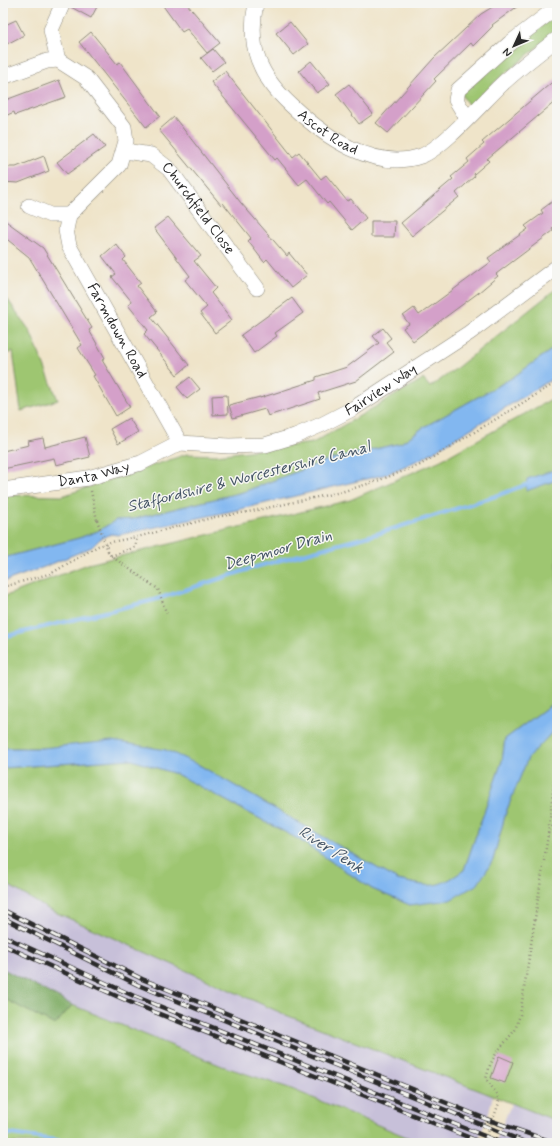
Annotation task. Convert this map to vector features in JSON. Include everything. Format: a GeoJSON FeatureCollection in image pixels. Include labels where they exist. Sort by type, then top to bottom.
{"type":"FeatureCollection","features":[{"type":"Feature","properties":{"kind":"street"},"geometry":{"type":"LineString","coordinates":[[58,60],[51,30],[63,3]]}},
{"type":"Feature","properties":{"kind":"street","name":"Ascot Road"},"geometry":{"type":"LineString","coordinates":[[256,3],[253,17],[253,42],[261,68],[281,96],[306,119],[337,141],[364,153],[396,161],[422,156],[443,142],[501,85],[557,39]]}},
{"type":"Feature","properties":{"kind":"street"},"geometry":{"type":"LineString","coordinates":[[467,118],[456,100],[458,90],[510,43],[552,11],[557,9]]}},
{"type":"Feature","properties":{"kind":"street"},"geometry":{"type":"LineString","coordinates":[[3,77],[46,61],[58,60],[86,78],[124,127],[126,141],[125,151],[119,165],[69,215],[50,215],[29,206]]}},
{"type":"Feature","properties":{"kind":"street","name":"Churchfield Close"},"geometry":{"type":"LineString","coordinates":[[125,151],[151,155],[169,169],[257,288]]}},
{"type":"Feature","properties":{"kind":"street","name":"Farmdown Road"},"geometry":{"type":"LineString","coordinates":[[69,215],[66,230],[69,246],[180,443]]}},
{"type":"Feature","properties":{"kind":"street","name":"Fairview Way"},"geometry":{"type":"LineString","coordinates":[[180,443],[229,446],[265,445],[295,436],[323,424],[354,408],[469,333],[557,267]]}},
{"type":"Feature","properties":{"kind":"street","name":"Danta Way"},"geometry":{"type":"LineString","coordinates":[[3,490],[88,478],[142,463],[180,443]]}},
{"type":"Feature","properties":{"kind":"path"},"geometry":{"type":"LineString","coordinates":[[3,587],[52,573],[98,546],[215,517],[248,512],[341,492],[398,474],[420,465],[557,382]]}},
{"type":"Feature","properties":{"kind":"path"},"geometry":{"type":"LineString","coordinates":[[88,478],[97,520],[108,551],[111,556],[158,589],[167,615]]}},
{"type":"Feature","properties":{"kind":"path"},"geometry":{"type":"LineString","coordinates":[[111,556],[135,547],[137,537]]}},
{"type":"Feature","properties":{"kind":"path"},"geometry":{"type":"LineString","coordinates":[[484,1143],[499,1103],[497,1094],[486,1079],[490,1065],[497,1052],[515,1030],[520,1015],[548,835],[557,755]]}},
{"type":"Feature","properties":{"kind":"path"},"geometry":{"type":"LineString","coordinates":[[548,835],[555,821],[557,810]]}},
{"type":"Feature","properties":{"kind":"shaded area"},"geometry":{"type":"Polygon","coordinates":[[[3,882],[48,909],[286,1015],[493,1095],[489,1112],[477,1143],[421,1143],[289,1088],[222,1066],[146,1036],[72,1005],[3,969],[3,882]]]}},
{"type":"Feature","properties":{"kind":"shaded area"},"geometry":{"type":"Polygon","coordinates":[[[512,1102],[557,1121],[557,1143],[495,1143],[512,1102]]]}},
{"type":"Feature","properties":{"kind":"green space"},"geometry":{"type":"Polygon","coordinates":[[[554,16],[557,18],[557,31],[502,76],[469,106],[461,94],[554,16]]]}},
{"type":"Feature","properties":{"kind":"green space"},"geometry":{"type":"Polygon","coordinates":[[[557,288],[557,346],[512,378],[424,427],[401,443],[328,460],[243,492],[133,519],[116,520],[98,531],[79,538],[3,558],[3,495],[62,496],[187,454],[216,455],[313,443],[423,379],[430,387],[454,370],[557,288]]]}},
{"type":"Feature","properties":{"kind":"green space"},"geometry":{"type":"Polygon","coordinates":[[[3,293],[30,331],[58,400],[21,411],[13,351],[3,356],[3,293]]]}},
{"type":"Feature","properties":{"kind":"green space"},"geometry":{"type":"Polygon","coordinates":[[[557,396],[557,700],[505,739],[502,761],[464,870],[454,877],[432,886],[398,880],[199,765],[42,748],[3,748],[3,597],[88,564],[350,500],[441,460],[557,396]]]}},
{"type":"Feature","properties":{"kind":"green space"},"geometry":{"type":"Polygon","coordinates":[[[557,727],[557,1121],[286,1015],[48,909],[3,882],[3,768],[129,759],[176,774],[298,839],[372,889],[410,905],[493,860],[506,812],[528,757],[557,727]]]}},
{"type":"Feature","properties":{"kind":"green space"},"geometry":{"type":"Polygon","coordinates":[[[3,969],[72,1005],[55,1025],[3,998],[3,969]]]}},
{"type":"Feature","properties":{"kind":"green space"},"geometry":{"type":"Polygon","coordinates":[[[3,998],[55,1025],[72,1005],[222,1066],[289,1088],[421,1143],[3,1143],[3,998]]]}},
{"type":"Feature","properties":{"kind":"water"},"geometry":{"type":"Polygon","coordinates":[[[557,346],[557,376],[423,458],[387,474],[237,510],[118,535],[111,534],[100,539],[92,547],[47,566],[3,582],[3,558],[79,538],[98,531],[116,520],[133,519],[243,492],[328,460],[401,443],[424,427],[512,378],[557,346]]]}},
{"type":"Feature","properties":{"kind":"water"},"geometry":{"type":"Polygon","coordinates":[[[557,469],[557,480],[526,491],[527,479],[557,469]]]}},
{"type":"Feature","properties":{"kind":"water","name":"River Penk"},"geometry":{"type":"Polygon","coordinates":[[[557,700],[557,727],[528,758],[506,812],[493,860],[478,884],[450,900],[410,905],[372,889],[298,839],[176,774],[129,759],[3,768],[3,748],[42,748],[112,741],[166,750],[199,765],[398,880],[432,885],[446,881],[464,870],[502,761],[505,739],[557,700]]]}},
{"type":"Feature","properties":{"kind":"building"},"geometry":{"type":"Polygon","coordinates":[[[72,3],[99,3],[91,18],[71,7],[72,3]]]}},
{"type":"Feature","properties":{"kind":"building"},"geometry":{"type":"Polygon","coordinates":[[[161,3],[186,3],[220,43],[207,53],[187,29],[182,32],[161,3]]]}},
{"type":"Feature","properties":{"kind":"building"},"geometry":{"type":"Polygon","coordinates":[[[499,3],[522,3],[492,25],[493,26],[473,46],[471,43],[434,79],[436,81],[388,133],[376,123],[434,58],[481,14],[499,3]]]}},
{"type":"Feature","properties":{"kind":"building"},"geometry":{"type":"Polygon","coordinates":[[[16,20],[24,35],[3,46],[3,26],[16,20]]]}},
{"type":"Feature","properties":{"kind":"building"},"geometry":{"type":"Polygon","coordinates":[[[290,22],[308,44],[294,55],[276,33],[290,22]]]}},
{"type":"Feature","properties":{"kind":"building"},"geometry":{"type":"Polygon","coordinates":[[[91,32],[117,64],[120,62],[160,116],[146,127],[79,42],[91,32]]]}},
{"type":"Feature","properties":{"kind":"building"},"geometry":{"type":"Polygon","coordinates":[[[213,49],[224,62],[212,71],[201,58],[213,49]]]}},
{"type":"Feature","properties":{"kind":"building"},"geometry":{"type":"Polygon","coordinates":[[[311,61],[330,84],[317,93],[299,71],[311,61]]]}},
{"type":"Feature","properties":{"kind":"building"},"geometry":{"type":"Polygon","coordinates":[[[225,71],[293,157],[299,152],[321,179],[326,175],[347,201],[351,199],[366,218],[352,230],[329,202],[327,204],[307,179],[299,185],[277,158],[275,160],[211,82],[225,71]]]}},
{"type":"Feature","properties":{"kind":"building"},"geometry":{"type":"Polygon","coordinates":[[[557,78],[557,100],[487,159],[489,161],[456,193],[459,197],[412,236],[401,223],[453,179],[451,177],[469,162],[467,159],[484,144],[482,142],[557,78]]]}},
{"type":"Feature","properties":{"kind":"building"},"geometry":{"type":"Polygon","coordinates":[[[59,80],[66,97],[15,115],[14,112],[3,117],[3,101],[59,80]]]}},
{"type":"Feature","properties":{"kind":"building"},"geometry":{"type":"Polygon","coordinates":[[[349,84],[373,114],[359,124],[336,94],[349,84]]]}},
{"type":"Feature","properties":{"kind":"building"},"geometry":{"type":"Polygon","coordinates":[[[174,117],[241,203],[287,256],[289,253],[307,275],[291,288],[267,259],[264,262],[248,241],[251,238],[223,203],[221,205],[159,130],[174,117]]]}},
{"type":"Feature","properties":{"kind":"building"},"geometry":{"type":"Polygon","coordinates":[[[94,134],[105,147],[67,174],[57,162],[94,134]]]}},
{"type":"Feature","properties":{"kind":"building"},"geometry":{"type":"Polygon","coordinates":[[[44,156],[49,171],[18,183],[3,182],[3,167],[16,167],[44,156]]]}},
{"type":"Feature","properties":{"kind":"building"},"geometry":{"type":"Polygon","coordinates":[[[557,198],[557,225],[552,229],[553,231],[496,274],[498,276],[478,293],[413,341],[403,328],[409,324],[403,316],[414,308],[419,315],[491,262],[488,258],[528,229],[525,226],[543,213],[541,210],[557,198]]]}},
{"type":"Feature","properties":{"kind":"building"},"geometry":{"type":"Polygon","coordinates":[[[168,217],[201,256],[194,261],[216,288],[211,293],[232,320],[215,333],[200,313],[207,307],[185,280],[190,276],[154,228],[168,217]]]}},
{"type":"Feature","properties":{"kind":"building"},"geometry":{"type":"Polygon","coordinates":[[[3,219],[43,248],[92,328],[89,330],[105,358],[102,360],[130,407],[116,416],[93,376],[95,375],[78,348],[82,345],[29,257],[3,236],[3,219]]]}},
{"type":"Feature","properties":{"kind":"building"},"geometry":{"type":"Polygon","coordinates":[[[371,221],[395,221],[394,237],[371,237],[371,221]]]}},
{"type":"Feature","properties":{"kind":"building"},"geometry":{"type":"Polygon","coordinates":[[[116,244],[126,257],[123,260],[141,283],[137,286],[157,312],[151,317],[189,365],[177,375],[144,334],[148,330],[128,305],[132,302],[112,277],[116,274],[102,256],[116,244]]]}},
{"type":"Feature","properties":{"kind":"building"},"geometry":{"type":"Polygon","coordinates":[[[292,298],[303,313],[275,333],[277,336],[254,353],[241,335],[292,298]]]}},
{"type":"Feature","properties":{"kind":"building"},"geometry":{"type":"Polygon","coordinates":[[[383,328],[391,338],[386,342],[394,352],[356,381],[318,393],[320,399],[268,416],[265,409],[233,418],[229,405],[260,398],[316,380],[316,377],[347,367],[379,343],[373,336],[383,328]]]}},
{"type":"Feature","properties":{"kind":"building"},"geometry":{"type":"Polygon","coordinates":[[[190,377],[200,389],[187,399],[177,387],[190,377]]]}},
{"type":"Feature","properties":{"kind":"building"},"geometry":{"type":"Polygon","coordinates":[[[227,395],[228,414],[213,415],[212,396],[227,395]]]}},
{"type":"Feature","properties":{"kind":"building"},"geometry":{"type":"Polygon","coordinates":[[[129,418],[138,432],[118,444],[110,429],[129,418]]]}},
{"type":"Feature","properties":{"kind":"building"},"geometry":{"type":"Polygon","coordinates":[[[85,437],[90,457],[56,465],[54,458],[3,469],[3,451],[29,445],[28,441],[43,438],[45,447],[85,437]]]}},
{"type":"Feature","properties":{"kind":"building"},"geometry":{"type":"Polygon","coordinates":[[[499,1056],[513,1062],[505,1083],[491,1078],[499,1056]]]}},
{"type":"Feature","properties":{"kind":"waterway","name":"Deepmoor Drain"},"geometry":{"type":"LineString","coordinates":[[3,637],[154,600],[259,566],[380,533],[499,495],[530,483]]}},
{"type":"Feature","properties":{"kind":"waterway"},"geometry":{"type":"LineString","coordinates":[[3,1133],[78,1143]]}},
{"type":"Feature","properties":{"kind":"railway"},"geometry":{"type":"LineString","coordinates":[[3,910],[142,979],[486,1119],[555,1143]]}},
{"type":"Feature","properties":{"kind":"railway"},"geometry":{"type":"LineString","coordinates":[[3,918],[138,985],[527,1143]]}},
{"type":"Feature","properties":{"kind":"railway"},"geometry":{"type":"LineString","coordinates":[[3,936],[134,996],[502,1143]]}},
{"type":"Feature","properties":{"kind":"railway"},"geometry":{"type":"LineString","coordinates":[[3,945],[132,1003],[483,1143]]}},
{"type":"Feature","properties":{"kind":"water label","name":"Staffordshire & Worcestershire Canal"},"geometry":{"type":"Point","coordinates":[249,477]}}]}
